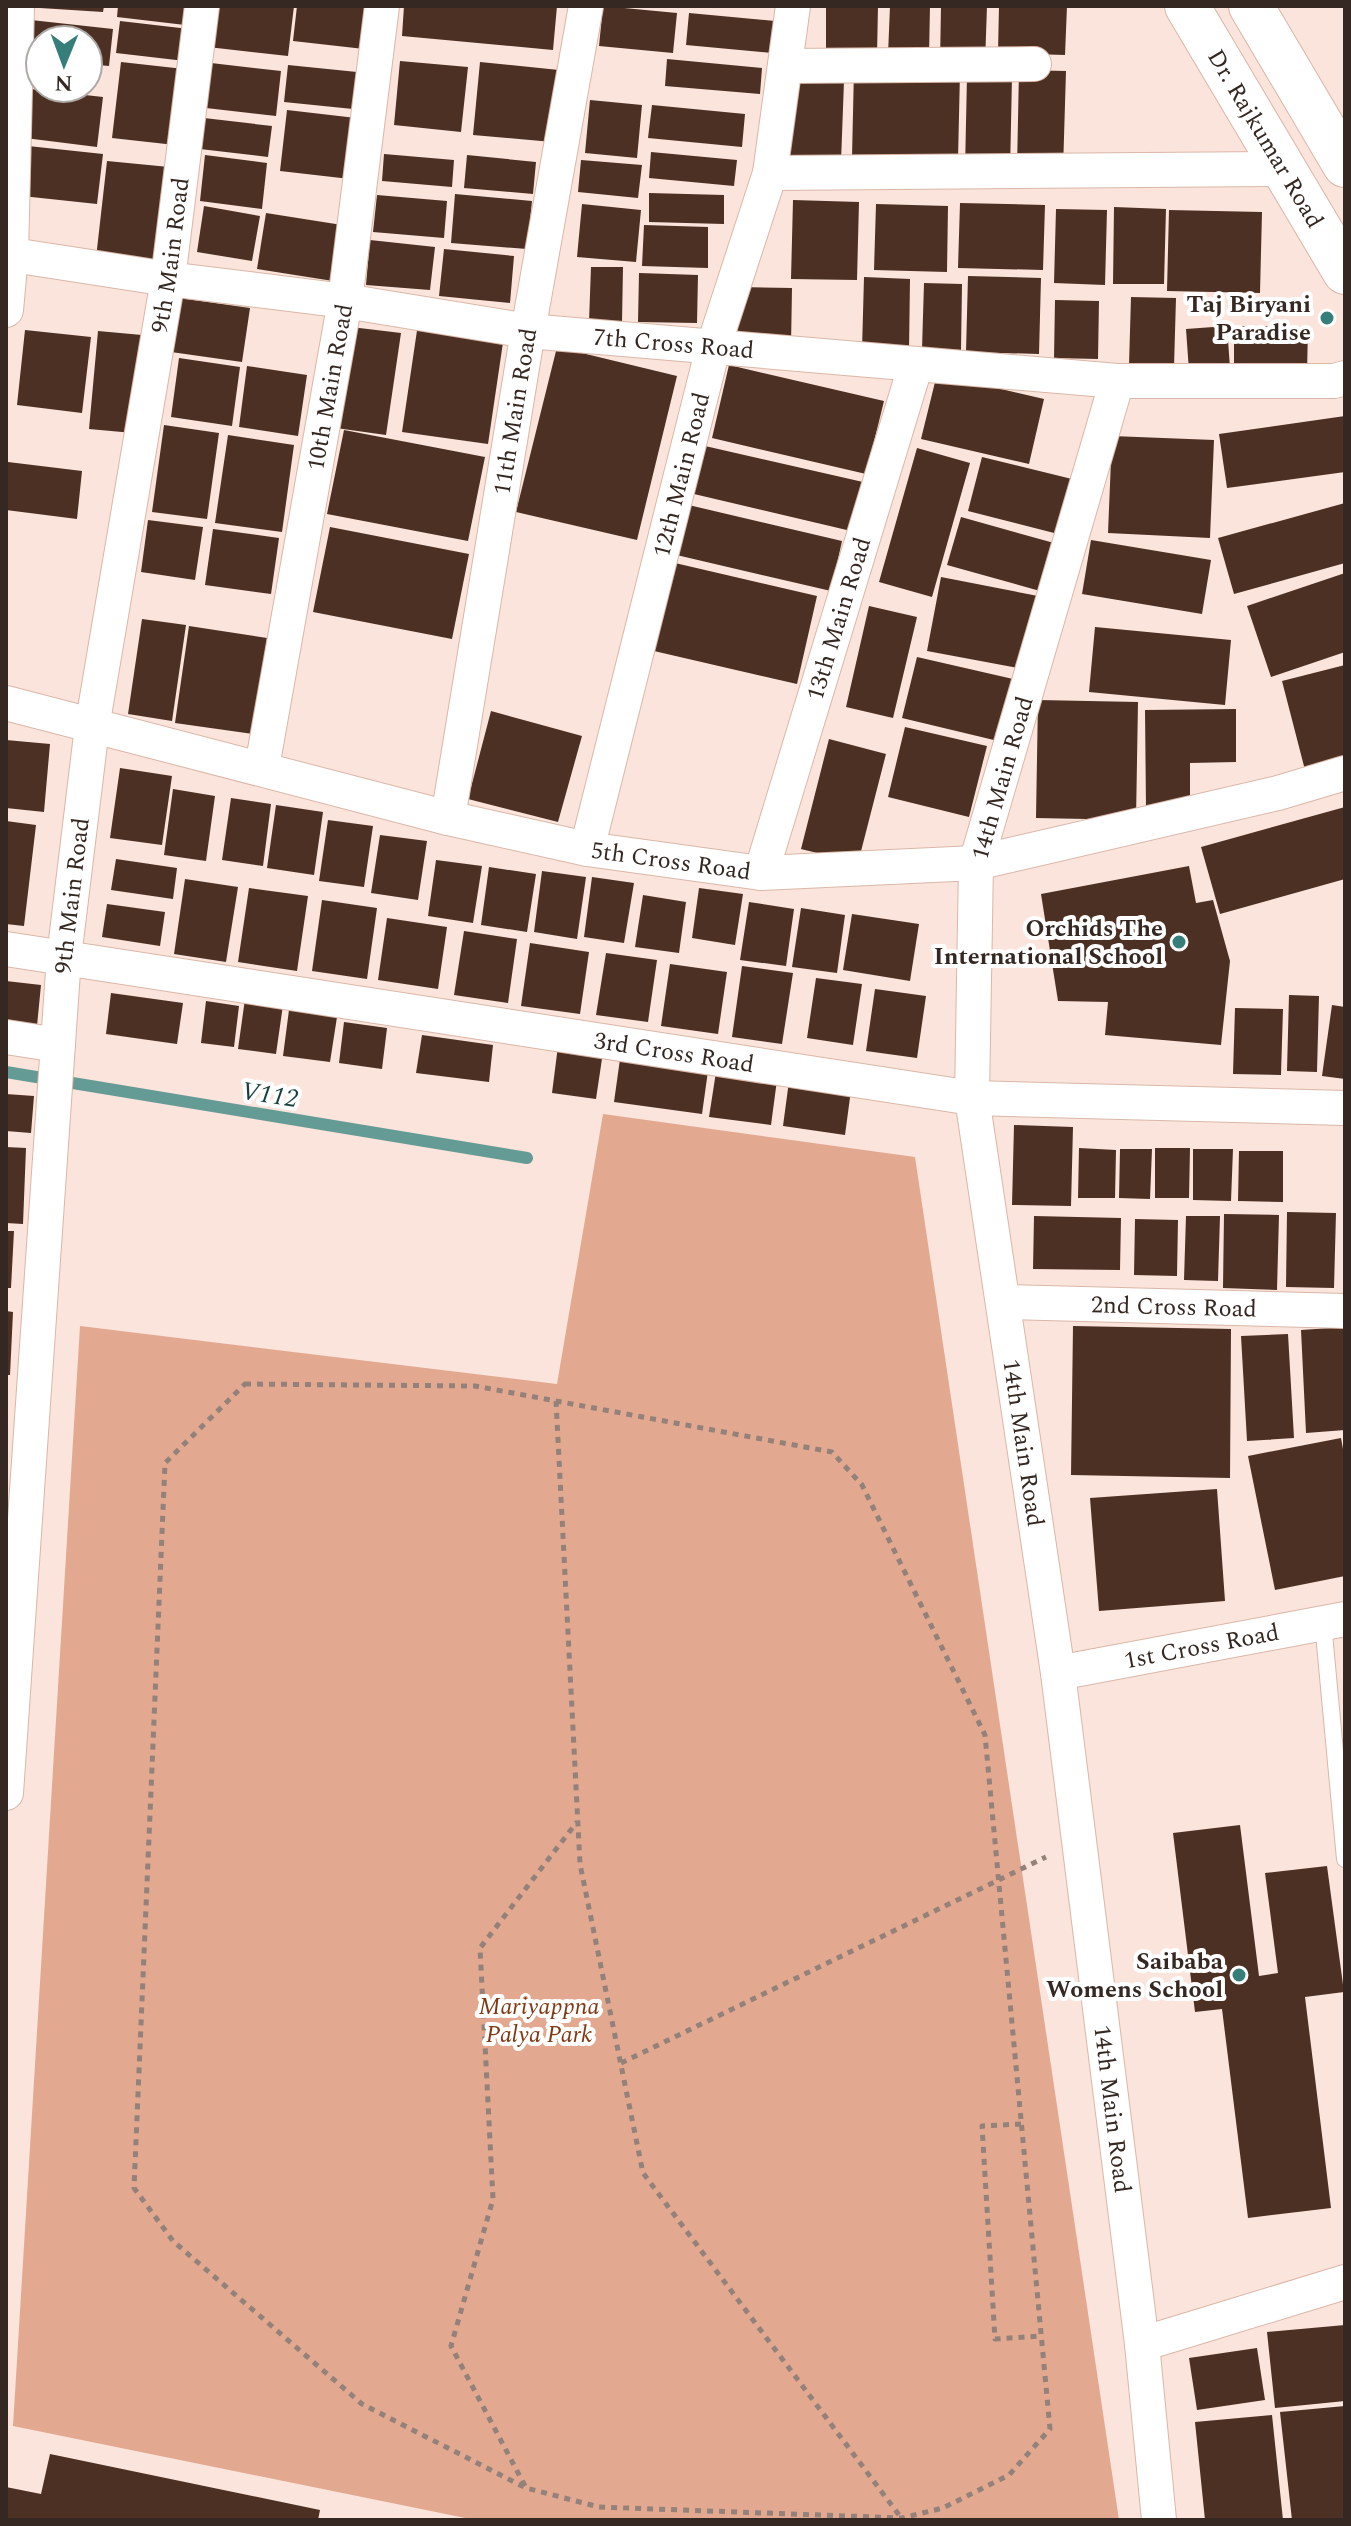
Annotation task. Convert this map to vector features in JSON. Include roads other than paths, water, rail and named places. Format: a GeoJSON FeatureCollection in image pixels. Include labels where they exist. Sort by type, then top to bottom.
{"type":"FeatureCollection","features":[{"type":"Feature","properties":{"kind":"main road","name":"Dr. Rajkumar Road"},"geometry":{"type":"LineString","coordinates":[[1187,6],[1345,272]]}},
{"type":"Feature","properties":{"kind":"main road"},"geometry":{"type":"LineString","coordinates":[[1251,6],[1345,165]]}},
{"type":"Feature","properties":{"kind":"street"},"geometry":{"type":"LineString","coordinates":[[6,310],[17,6]]}},
{"type":"Feature","properties":{"kind":"street","name":"9th Main Road"},"geometry":{"type":"LineString","coordinates":[[6,1793],[20,1400],[54,1100],[64,957],[92,727],[168,279],[202,6]]}},
{"type":"Feature","properties":{"kind":"street","name":"10th Main Road"},"geometry":{"type":"LineString","coordinates":[[262,767],[345,301],[382,6]]}},
{"type":"Feature","properties":{"kind":"street","name":"11th Main Road"},"geometry":{"type":"LineString","coordinates":[[448,818],[528,331],[586,6]]}},
{"type":"Feature","properties":{"kind":"street","name":"12th Main Road"},"geometry":{"type":"LineString","coordinates":[[587,849],[713,348],[770,173],[793,6]]}},
{"type":"Feature","properties":{"kind":"street"},"geometry":{"type":"LineString","coordinates":[[785,66],[1034,64]]}},
{"type":"Feature","properties":{"kind":"street"},"geometry":{"type":"LineString","coordinates":[[770,173],[1282,169]]}},
{"type":"Feature","properties":{"kind":"street","name":"7th Cross Road"},"geometry":{"type":"LineString","coordinates":[[9,255],[345,301],[528,331],[1117,381],[1334,381],[1345,378]]}},
{"type":"Feature","properties":{"kind":"street","name":"13th Main Road"},"geometry":{"type":"LineString","coordinates":[[761,873],[916,364]]}},
{"type":"Feature","properties":{"kind":"street","name":"14th Main Road"},"geometry":{"type":"LineString","coordinates":[[1117,381],[976,863],[972,1098],[1058,1673],[1142,2344],[1159,2520]]}},
{"type":"Feature","properties":{"kind":"street","name":"5th Cross Road"},"geometry":{"type":"LineString","coordinates":[[6,703],[92,727],[262,767],[448,818],[587,849],[761,873],[976,863],[1278,793],[1345,773]]}},
{"type":"Feature","properties":{"kind":"street","name":"3rd Cross Road"},"geometry":{"type":"LineString","coordinates":[[6,949],[972,1098],[1345,1108]]}},
{"type":"Feature","properties":{"kind":"street"},"geometry":{"type":"LineString","coordinates":[[6,1037],[57,1053]]}},
{"type":"Feature","properties":{"kind":"street","name":"2nd Cross Road"},"geometry":{"type":"LineString","coordinates":[[1004,1302],[1345,1311]]}},
{"type":"Feature","properties":{"kind":"street","name":"1st Cross Road"},"geometry":{"type":"LineString","coordinates":[[1058,1673],[1334,1621]]}},
{"type":"Feature","properties":{"kind":"street"},"geometry":{"type":"LineString","coordinates":[[1142,2344],[1345,2282]]}},
{"type":"Feature","properties":{"kind":"lane"},"geometry":{"type":"LineString","coordinates":[[1334,1621],[1345,1859]]}},
{"type":"Feature","properties":{"kind":"waterway","name":"V112"},"geometry":{"type":"LineString","coordinates":[[6,1072],[527,1158]]}},
{"type":"Feature","properties":{"kind":"place","name":"Taj Biryani Paradise"},"geometry":{"type":"Point","coordinates":[1327,318]}},
{"type":"Feature","properties":{"kind":"place","name":"Orchids The International School"},"geometry":{"type":"Point","coordinates":[1179,942]}},
{"type":"Feature","properties":{"kind":"place","name":"Saibaba Womens School"},"geometry":{"type":"Point","coordinates":[1239,1975]}},
{"type":"Feature","properties":{"kind":"park label","name":"Mariyappna Palya Park"},"geometry":{"type":"Point","coordinates":[539,2020]}}]}
